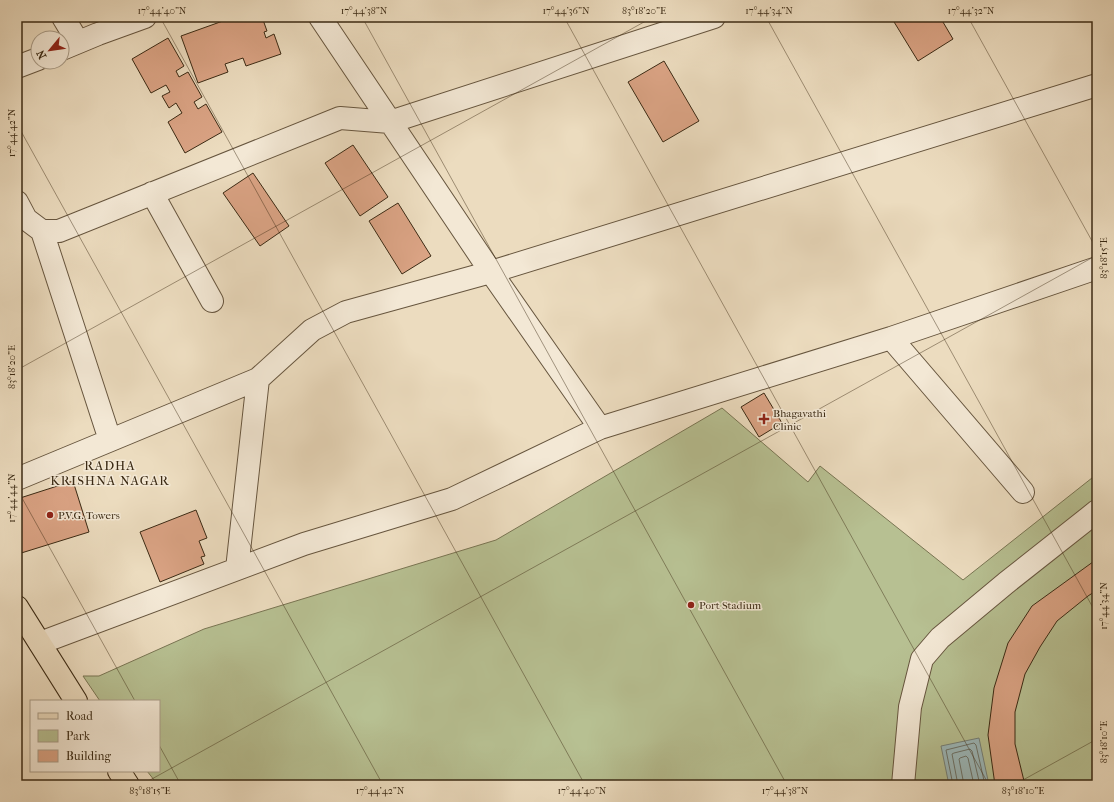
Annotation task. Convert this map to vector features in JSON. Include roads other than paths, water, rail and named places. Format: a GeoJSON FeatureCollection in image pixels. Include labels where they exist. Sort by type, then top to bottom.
{"type":"FeatureCollection","features":[{"type":"Feature","properties":{"kind":"main road"},"geometry":{"type":"LineString","coordinates":[[17,607],[75,700]]}},
{"type":"Feature","properties":{"kind":"main road"},"geometry":{"type":"LineString","coordinates":[[120,772],[128,785]]}},
{"type":"Feature","properties":{"kind":"street"},"geometry":{"type":"LineString","coordinates":[[62,17],[66,30]]}},
{"type":"Feature","properties":{"kind":"street"},"geometry":{"type":"LineString","coordinates":[[70,46],[145,17]]}},
{"type":"Feature","properties":{"kind":"street"},"geometry":{"type":"LineString","coordinates":[[320,17],[491,272],[600,428]]}},
{"type":"Feature","properties":{"kind":"street"},"geometry":{"type":"LineString","coordinates":[[42,231],[59,231],[340,118],[390,122],[714,17]]}},
{"type":"Feature","properties":{"kind":"street"},"geometry":{"type":"LineString","coordinates":[[17,67],[30,62]]}},
{"type":"Feature","properties":{"kind":"street"},"geometry":{"type":"LineString","coordinates":[[17,479],[258,379],[312,330],[346,312],[491,272],[1097,85]]}},
{"type":"Feature","properties":{"kind":"street"},"geometry":{"type":"LineString","coordinates":[[152,194],[212,301]]}},
{"type":"Feature","properties":{"kind":"street"},"geometry":{"type":"LineString","coordinates":[[17,202],[26,219],[42,231],[110,440]]}},
{"type":"Feature","properties":{"kind":"street"},"geometry":{"type":"LineString","coordinates":[[40,643],[304,544],[452,499],[600,428],[891,338],[1097,268]]}},
{"type":"Feature","properties":{"kind":"street"},"geometry":{"type":"LineString","coordinates":[[891,338],[1023,492]]}},
{"type":"Feature","properties":{"kind":"street"},"geometry":{"type":"LineString","coordinates":[[237,569],[258,379]]}},
{"type":"Feature","properties":{"kind":"street"},"geometry":{"type":"LineString","coordinates":[[903,785],[910,707],[922,658],[940,638],[1012,578],[1097,511]]}},
{"type":"Feature","properties":{"kind":"water"},"geometry":{"type":"Polygon","coordinates":[[[979,738],[989,785],[949,785],[941,746],[979,738]]]}},
{"type":"Feature","properties":{"kind":"place","name":"Bhagavathi Clinic"},"geometry":{"type":"Point","coordinates":[764,419]}},
{"type":"Feature","properties":{"kind":"place","name":"P.V.G. Towers"},"geometry":{"type":"Point","coordinates":[50,515]}},
{"type":"Feature","properties":{"kind":"place","name":"Port Stadium"},"geometry":{"type":"Point","coordinates":[691,605]}},
{"type":"Feature","properties":{"kind":"district","name":"RADHA KRISHNA NAGAR"},"geometry":{"type":"Point","coordinates":[110,472]}}]}
